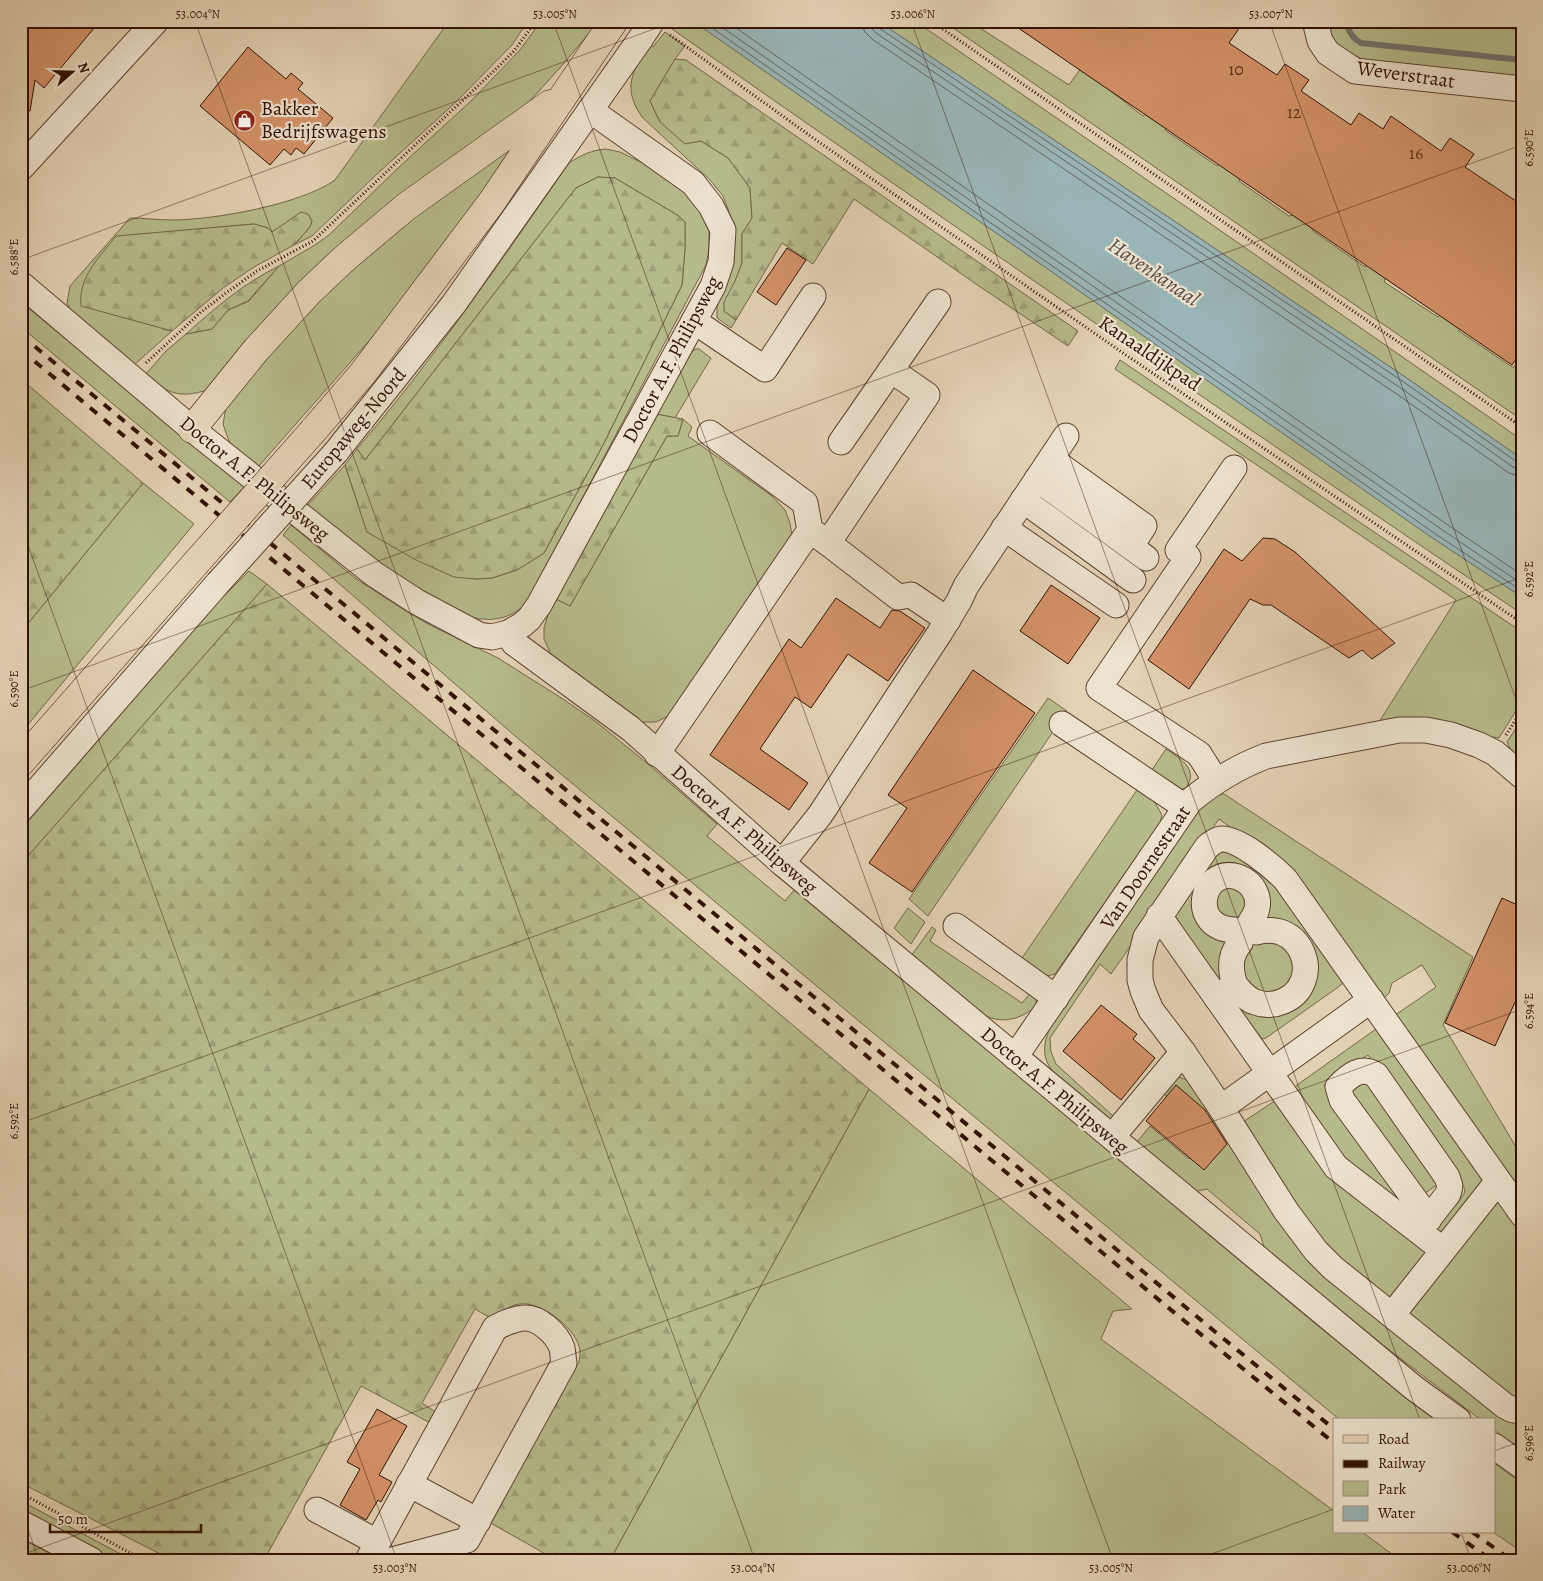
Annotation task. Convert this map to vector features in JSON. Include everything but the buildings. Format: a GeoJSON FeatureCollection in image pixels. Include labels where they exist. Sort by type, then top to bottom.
{"type":"FeatureCollection","features":[{"type":"Feature","properties":{"kind":"main road","name":"Europaweg-Noord"},"geometry":{"type":"LineString","coordinates":[[21,762],[363,373],[491,203],[614,21]]}},
{"type":"Feature","properties":{"kind":"main road"},"geometry":{"type":"LineString","coordinates":[[192,429],[256,350],[309,292],[345,258],[407,206],[565,92]]}},
{"type":"Feature","properties":{"kind":"street"},"geometry":{"type":"LineString","coordinates":[[21,168],[156,21]]}},
{"type":"Feature","properties":{"kind":"street","name":"Weverstraat"},"geometry":{"type":"LineString","coordinates":[[1315,21],[1320,41],[1328,53],[1355,71],[1522,89]]}},
{"type":"Feature","properties":{"kind":"street","name":"Europaweg-Noord"},"geometry":{"type":"LineString","coordinates":[[21,809],[218,583],[336,452],[453,305],[590,110],[653,31]]}},
{"type":"Feature","properties":{"kind":"street","name":"Doctor A.F. Philipsweg"},"geometry":{"type":"LineString","coordinates":[[21,284],[192,429],[374,574],[416,602],[479,635],[492,637],[508,633],[529,619],[539,605],[713,286],[721,262],[722,230],[711,206],[693,183],[590,110]]}},
{"type":"Feature","properties":{"kind":"street"},"geometry":{"type":"LineString","coordinates":[[694,321],[765,369],[813,296]]}},
{"type":"Feature","properties":{"kind":"street"},"geometry":{"type":"LineString","coordinates":[[841,442],[938,302]]}},
{"type":"Feature","properties":{"kind":"street","name":"Doctor A.F. Philipsweg"},"geometry":{"type":"LineString","coordinates":[[657,754],[819,536],[927,395],[891,370]]}},
{"type":"Feature","properties":{"kind":"street"},"geometry":{"type":"LineString","coordinates":[[710,433],[805,503],[819,536],[898,597],[911,595],[948,620]]}},
{"type":"Feature","properties":{"kind":"street"},"geometry":{"type":"LineString","coordinates":[[782,863],[820,814],[948,620],[966,586],[1066,436]]}},
{"type":"Feature","properties":{"kind":"street"},"geometry":{"type":"LineString","coordinates":[[1037,479],[1138,552],[1144,526],[1051,459]]}},
{"type":"Feature","properties":{"kind":"street"},"geometry":{"type":"LineString","coordinates":[[1216,781],[1200,754],[1099,688],[1188,557],[1178,550],[1234,468]]}},
{"type":"Feature","properties":{"kind":"street"},"geometry":{"type":"LineString","coordinates":[[1023,500],[1133,580]]}},
{"type":"Feature","properties":{"kind":"street"},"geometry":{"type":"LineString","coordinates":[[1004,528],[1116,605]]}},
{"type":"Feature","properties":{"kind":"street","name":"Doctor A.F. Philipsweg"},"geometry":{"type":"LineString","coordinates":[[508,633],[514,643],[630,729],[782,863],[1014,1057],[1414,1388],[1455,1418]]}},
{"type":"Feature","properties":{"kind":"street"},"geometry":{"type":"LineString","coordinates":[[1062,724],[1185,807]]}},
{"type":"Feature","properties":{"kind":"street","name":"Van Doornestraat"},"geometry":{"type":"LineString","coordinates":[[1014,1057],[1185,807],[1216,781],[1245,764],[1266,756],[1399,730],[1426,730],[1451,734],[1479,745],[1495,753],[1522,776]]}},
{"type":"Feature","properties":{"kind":"street"},"geometry":{"type":"LineString","coordinates":[[1522,1214],[1285,879],[1262,860],[1232,840],[1215,840],[1207,847],[1146,937],[1140,960],[1140,980],[1144,996],[1151,1010],[1183,1052],[1221,1108],[1286,1212],[1316,1252],[1333,1268],[1505,1406],[1513,1410],[1522,1409]]}},
{"type":"Feature","properties":{"kind":"street"},"geometry":{"type":"LineString","coordinates":[[1159,916],[1226,991],[1270,1074],[1336,1167],[1424,1225]]}},
{"type":"Feature","properties":{"kind":"street"},"geometry":{"type":"LineString","coordinates":[[956,926],[1056,998]]}},
{"type":"Feature","properties":{"kind":"street"},"geometry":{"type":"LineString","coordinates":[[1269,930],[1282,932],[1292,938],[1300,947],[1304,958],[1305,970],[1303,981],[1297,992],[1288,999],[1277,1004],[1265,1005],[1254,1002],[1243,995],[1226,991],[1232,959],[1245,931],[1269,930]]}},
{"type":"Feature","properties":{"kind":"street"},"geometry":{"type":"LineString","coordinates":[[1221,1108],[1370,1000]]}},
{"type":"Feature","properties":{"kind":"street"},"geometry":{"type":"LineString","coordinates":[[1112,1137],[1183,1052]]}},
{"type":"Feature","properties":{"kind":"street"},"geometry":{"type":"LineString","coordinates":[[1424,1225],[1448,1194],[1450,1186],[1446,1177],[1376,1075],[1370,1071],[1362,1070],[1356,1072],[1338,1088],[1342,1100],[1424,1225],[1444,1250]]}},
{"type":"Feature","properties":{"kind":"street"},"geometry":{"type":"LineString","coordinates":[[1392,1316],[1498,1181]]}},
{"type":"Feature","properties":{"kind":"street"},"geometry":{"type":"LineString","coordinates":[[318,1510],[379,1554],[467,1540],[564,1363],[562,1347],[553,1333],[539,1322],[526,1318],[506,1322],[495,1328],[409,1484],[379,1554]]}},
{"type":"Feature","properties":{"kind":"street"},"geometry":{"type":"LineString","coordinates":[[1496,1447],[1522,1466]]}},
{"type":"Feature","properties":{"kind":"street"},"geometry":{"type":"LineString","coordinates":[[409,1484],[478,1520]]}},
{"type":"Feature","properties":{"kind":"street"},"geometry":{"type":"LineString","coordinates":[[21,1523],[91,1560]]}},
{"type":"Feature","properties":{"kind":"path"},"geometry":{"type":"LineString","coordinates":[[131,377],[175,335],[226,293],[257,271],[313,241],[498,68],[514,51],[536,21]]}},
{"type":"Feature","properties":{"kind":"path"},"geometry":{"type":"LineString","coordinates":[[931,21],[1522,427]]}},
{"type":"Feature","properties":{"kind":"path","name":"Kanaaldijkpad"},"geometry":{"type":"LineString","coordinates":[[653,31],[764,102],[1114,347],[1522,623]]}},
{"type":"Feature","properties":{"kind":"path"},"geometry":{"type":"LineString","coordinates":[[1495,753],[1522,710]]}},
{"type":"Feature","properties":{"kind":"path"},"geometry":{"type":"LineString","coordinates":[[21,1493],[143,1560]]}},
{"type":"Feature","properties":{"kind":"green space"},"geometry":{"type":"Polygon","coordinates":[[[449,21],[528,21],[512,45],[455,103],[312,236],[294,245],[310,227],[312,221],[308,214],[272,232],[268,228],[254,224],[166,232],[163,329],[172,331],[134,365],[71,312],[67,303],[70,286],[130,218],[167,220],[233,214],[302,196],[320,189],[335,180],[449,21]]]}},
{"type":"Feature","properties":{"kind":"green space"},"geometry":{"type":"Polygon","coordinates":[[[541,21],[599,21],[529,102],[207,390],[189,394],[174,393],[145,375],[166,351],[186,334],[212,329],[228,310],[249,301],[279,266],[329,235],[472,100],[520,50],[541,21]]]}},
{"type":"Feature","properties":{"kind":"green space"},"geometry":{"type":"Polygon","coordinates":[[[663,21],[693,21],[1434,539],[1522,597],[1522,614],[983,246],[663,21]]]}},
{"type":"Feature","properties":{"kind":"green space"},"geometry":{"type":"Polygon","coordinates":[[[878,21],[915,21],[1522,440],[1522,459],[1411,381],[878,21]]]}},
{"type":"Feature","properties":{"kind":"green space"},"geometry":{"type":"Polygon","coordinates":[[[943,21],[969,21],[1069,85],[1081,68],[1143,116],[1147,113],[1167,126],[1165,130],[1217,166],[1220,164],[1240,176],[1239,181],[1289,216],[1294,215],[1313,227],[1313,231],[1365,267],[1367,264],[1386,277],[1384,282],[1438,317],[1441,314],[1460,327],[1459,331],[1512,367],[1514,367],[1522,355],[1522,420],[943,21]]]}},
{"type":"Feature","properties":{"kind":"green space"},"geometry":{"type":"Polygon","coordinates":[[[1326,21],[1386,21],[1386,24],[1522,29],[1522,80],[1366,61],[1342,49],[1333,40],[1326,21]]]}},
{"type":"Feature","properties":{"kind":"green space"},"geometry":{"type":"Polygon","coordinates":[[[665,32],[685,46],[650,101],[660,122],[685,143],[701,141],[728,158],[750,188],[752,218],[742,234],[742,263],[724,311],[736,320],[731,328],[717,318],[717,307],[734,261],[731,217],[723,196],[710,180],[643,118],[636,108],[633,98],[632,81],[638,63],[650,45],[653,47],[665,32]]]}},
{"type":"Feature","properties":{"kind":"green space"},"geometry":{"type":"Polygon","coordinates":[[[675,59],[686,60],[1078,331],[1068,346],[854,199],[813,264],[782,243],[736,320],[724,311],[724,302],[742,263],[742,234],[752,218],[750,188],[728,158],[701,141],[685,144],[660,122],[650,101],[675,59]]]}},
{"type":"Feature","properties":{"kind":"green space"},"geometry":{"type":"Polygon","coordinates":[[[519,135],[513,147],[482,192],[384,324],[258,467],[230,443],[223,424],[228,396],[333,281],[519,135]]]}},
{"type":"Feature","properties":{"kind":"green space"},"geometry":{"type":"Polygon","coordinates":[[[606,149],[620,152],[663,173],[700,206],[709,230],[709,249],[706,265],[526,604],[509,615],[496,619],[471,617],[403,579],[307,506],[345,465],[367,532],[475,579],[492,578],[517,570],[544,553],[603,445],[682,285],[685,222],[679,216],[615,178],[598,177],[576,188],[365,460],[357,449],[440,345],[569,163],[587,153],[606,149]]]}},
{"type":"Feature","properties":{"kind":"green space"},"geometry":{"type":"Polygon","coordinates":[[[598,177],[615,178],[679,216],[685,222],[682,285],[603,445],[544,553],[517,570],[492,578],[454,577],[416,560],[367,532],[345,465],[357,449],[365,460],[576,188],[598,177]]]}},
{"type":"Feature","properties":{"kind":"green space"},"geometry":{"type":"Polygon","coordinates":[[[301,212],[308,214],[312,221],[310,227],[294,245],[254,267],[223,288],[172,331],[81,306],[81,296],[86,277],[116,236],[254,224],[268,228],[272,232],[301,212]]]}},
{"type":"Feature","properties":{"kind":"green space"},"geometry":{"type":"Polygon","coordinates":[[[279,266],[248,301],[228,310],[212,329],[186,334],[242,288],[279,266]]]}},
{"type":"Feature","properties":{"kind":"green space"},"geometry":{"type":"Polygon","coordinates":[[[21,302],[232,476],[246,485],[230,502],[21,327],[21,302]]]}},
{"type":"Feature","properties":{"kind":"green space"},"geometry":{"type":"Polygon","coordinates":[[[695,349],[699,349],[711,358],[675,418],[656,414],[691,353],[695,349]]]}},
{"type":"Feature","properties":{"kind":"green space"},"geometry":{"type":"Polygon","coordinates":[[[1120,360],[1522,632],[1522,701],[1499,738],[1379,722],[1456,600],[1115,369],[1120,360]]]}},
{"type":"Feature","properties":{"kind":"green space"},"geometry":{"type":"Polygon","coordinates":[[[21,379],[143,483],[21,632],[21,379]]]}},
{"type":"Feature","properties":{"kind":"green space"},"geometry":{"type":"Polygon","coordinates":[[[656,414],[683,419],[678,436],[667,436],[570,606],[556,599],[656,414]]]}},
{"type":"Feature","properties":{"kind":"green space"},"geometry":{"type":"Polygon","coordinates":[[[683,419],[692,427],[688,436],[772,496],[785,510],[790,523],[792,537],[668,716],[656,722],[640,722],[552,657],[544,639],[544,628],[556,599],[570,606],[667,436],[678,436],[683,419]]]}},
{"type":"Feature","properties":{"kind":"green space"},"geometry":{"type":"Polygon","coordinates":[[[143,483],[194,524],[21,733],[21,632],[143,483]]]}},
{"type":"Feature","properties":{"kind":"green space"},"geometry":{"type":"Polygon","coordinates":[[[291,525],[355,578],[401,608],[428,624],[498,658],[595,721],[717,824],[707,836],[785,901],[795,889],[1312,1321],[1433,1418],[1338,1418],[514,735],[283,535],[291,525]]]}},
{"type":"Feature","properties":{"kind":"green space"},"geometry":{"type":"Polygon","coordinates":[[[249,571],[267,584],[21,864],[21,830],[218,602],[249,571]]]}},
{"type":"Feature","properties":{"kind":"green space"},"geometry":{"type":"Polygon","coordinates":[[[267,584],[869,1089],[610,1560],[556,1560],[489,1522],[579,1362],[580,1348],[576,1338],[563,1323],[546,1311],[527,1304],[512,1306],[494,1320],[475,1309],[422,1403],[440,1415],[434,1425],[361,1386],[264,1560],[172,1560],[21,1483],[21,864],[267,584]]]}},
{"type":"Feature","properties":{"kind":"green space"},"geometry":{"type":"Polygon","coordinates":[[[1048,698],[1067,711],[928,916],[909,899],[1048,698]]]}},
{"type":"Feature","properties":{"kind":"green space"},"geometry":{"type":"Polygon","coordinates":[[[1522,719],[1522,762],[1513,754],[1507,742],[1522,719]]]}},
{"type":"Feature","properties":{"kind":"green space"},"geometry":{"type":"Polygon","coordinates":[[[1166,749],[1183,761],[1190,771],[1189,782],[1185,789],[1173,789],[1150,773],[1166,749]]]}},
{"type":"Feature","properties":{"kind":"green space"},"geometry":{"type":"Polygon","coordinates":[[[1137,790],[1154,801],[1162,815],[1160,823],[1055,974],[1043,977],[1020,961],[1137,790]]]}},
{"type":"Feature","properties":{"kind":"green space"},"geometry":{"type":"Polygon","coordinates":[[[1224,794],[1473,957],[1443,1025],[1522,1157],[1522,1203],[1394,1016],[1436,987],[1422,965],[1392,983],[1389,993],[1381,1001],[1280,863],[1219,819],[1111,974],[1100,964],[1050,1038],[1051,1052],[1056,1064],[1113,1116],[1110,1120],[1051,1069],[1045,1054],[1045,1045],[1052,1023],[1197,811],[1216,795],[1224,794]]]}},
{"type":"Feature","properties":{"kind":"green space"},"geometry":{"type":"Polygon","coordinates":[[[1227,849],[1265,873],[1343,978],[1342,984],[1337,988],[1262,1039],[1234,1002],[1247,1007],[1313,978],[1264,923],[1254,877],[1197,896],[1229,937],[1222,978],[1220,980],[1217,979],[1173,913],[1215,851],[1227,849]]]}},
{"type":"Feature","properties":{"kind":"green space"},"geometry":{"type":"Polygon","coordinates":[[[1220,886],[1246,888],[1245,920],[1222,922],[1212,898],[1220,886]]]}},
{"type":"Feature","properties":{"kind":"green space"},"geometry":{"type":"Polygon","coordinates":[[[908,908],[925,922],[911,944],[894,928],[908,908]]]}},
{"type":"Feature","properties":{"kind":"green space"},"geometry":{"type":"Polygon","coordinates":[[[932,927],[936,930],[930,941],[1022,1003],[1032,991],[1037,1005],[1025,1014],[1013,1019],[999,1020],[986,1016],[911,956],[932,927]]]}},
{"type":"Feature","properties":{"kind":"green space"},"geometry":{"type":"Polygon","coordinates":[[[1264,936],[1290,947],[1296,977],[1273,997],[1244,988],[1240,952],[1264,936]]]}},
{"type":"Feature","properties":{"kind":"green space"},"geometry":{"type":"Polygon","coordinates":[[[1376,1029],[1381,1030],[1486,1180],[1443,1235],[1437,1231],[1438,1226],[1464,1194],[1465,1189],[1368,1055],[1324,1085],[1416,1215],[1344,1165],[1293,1090],[1297,1085],[1376,1029]]]}},
{"type":"Feature","properties":{"kind":"green space"},"geometry":{"type":"Polygon","coordinates":[[[1179,1077],[1187,1080],[1318,1266],[1522,1420],[1522,1450],[1496,1431],[1496,1418],[1478,1418],[1384,1346],[1264,1247],[1260,1234],[1207,1189],[1193,1192],[1137,1142],[1150,1126],[1189,1159],[1209,1134],[1164,1094],[1179,1077]]]}},
{"type":"Feature","properties":{"kind":"green space"},"geometry":{"type":"Polygon","coordinates":[[[1365,1079],[1438,1184],[1424,1194],[1349,1095],[1350,1086],[1365,1079]]]}},
{"type":"Feature","properties":{"kind":"green space"},"geometry":{"type":"Polygon","coordinates":[[[869,1089],[1132,1309],[1113,1311],[1101,1339],[1333,1510],[1333,1534],[1365,1534],[1400,1560],[610,1560],[869,1089]]]}},
{"type":"Feature","properties":{"kind":"green space"},"geometry":{"type":"Polygon","coordinates":[[[1273,1102],[1278,1102],[1428,1251],[1391,1300],[1324,1251],[1243,1122],[1273,1102]]]}},
{"type":"Feature","properties":{"kind":"green space"},"geometry":{"type":"Polygon","coordinates":[[[1496,1199],[1505,1203],[1522,1228],[1522,1399],[1513,1401],[1408,1313],[1496,1199]]]}},
{"type":"Feature","properties":{"kind":"green space"},"geometry":{"type":"Polygon","coordinates":[[[1496,1464],[1522,1483],[1522,1552],[1496,1534],[1496,1464]]]}},
{"type":"Feature","properties":{"kind":"green space"},"geometry":{"type":"Polygon","coordinates":[[[21,1501],[132,1560],[111,1560],[21,1512],[21,1501]]]}},
{"type":"Feature","properties":{"kind":"green space"},"geometry":{"type":"Polygon","coordinates":[[[21,1538],[62,1560],[21,1560],[21,1538]]]}},
{"type":"Feature","properties":{"kind":"water","name":"Havenkanaal"},"geometry":{"type":"Polygon","coordinates":[[[693,21],[878,21],[1411,381],[1522,459],[1522,597],[1434,539],[693,21]]]}},
{"type":"Feature","properties":{"kind":"waterway"},"geometry":{"type":"LineString","coordinates":[[1346,21],[1351,34],[1361,43],[1522,60]]}},
{"type":"Feature","properties":{"kind":"railway"},"geometry":{"type":"LineString","coordinates":[[21,335],[1333,1428]]}},
{"type":"Feature","properties":{"kind":"railway"},"geometry":{"type":"LineString","coordinates":[[21,350],[1165,1305],[1333,1442]]}},
{"type":"Feature","properties":{"kind":"railway"},"geometry":{"type":"LineString","coordinates":[[1455,1534],[1491,1560]]}},
{"type":"Feature","properties":{"kind":"railway"},"geometry":{"type":"LineString","coordinates":[[1475,1534],[1511,1560]]}},
{"type":"Feature","properties":{"kind":"place","name":"Bakker Bedrijfswagens"},"geometry":{"type":"Point","coordinates":[245,120]}}]}
